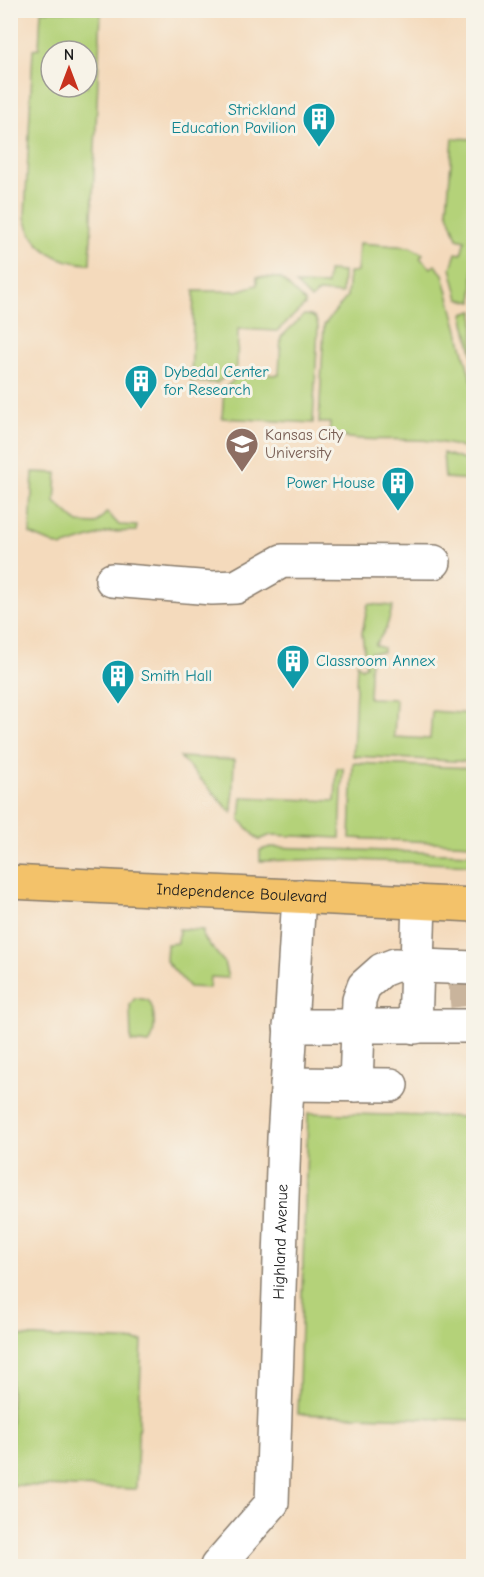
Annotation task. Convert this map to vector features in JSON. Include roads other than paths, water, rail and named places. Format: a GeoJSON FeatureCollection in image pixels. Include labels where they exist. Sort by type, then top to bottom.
{"type":"FeatureCollection","features":[{"type":"Feature","properties":{"kind":"main road","name":"Independence Boulevard"},"geometry":{"type":"LineString","coordinates":[[10,882],[474,905]]}},
{"type":"Feature","properties":{"kind":"street"},"geometry":{"type":"LineString","coordinates":[[112,580],[212,588],[236,586],[282,561],[434,562]]}},
{"type":"Feature","properties":{"kind":"street","name":"Highland Avenue"},"geometry":{"type":"LineString","coordinates":[[217,1566],[272,1503],[287,1084],[299,896]]}},
{"type":"Feature","properties":{"kind":"street"},"geometry":{"type":"LineString","coordinates":[[415,1027],[419,902]]}},
{"type":"Feature","properties":{"kind":"street"},"geometry":{"type":"LineString","coordinates":[[290,1026],[358,1027],[415,1027],[468,995],[417,966],[395,965],[382,970],[363,986],[359,999],[358,1027],[356,1085]]}},
{"type":"Feature","properties":{"kind":"street"},"geometry":{"type":"LineString","coordinates":[[287,1084],[391,1085]]}},
{"type":"Feature","properties":{"kind":"tunnel"},"geometry":{"type":"LineString","coordinates":[[464,976],[467,1006]]}},
{"type":"Feature","properties":{"kind":"place","name":"Strickland Education Pavilion"},"geometry":{"type":"Point","coordinates":[319,148]}},
{"type":"Feature","properties":{"kind":"place","name":"Dybedal Center for Research"},"geometry":{"type":"Point","coordinates":[141,410]}},
{"type":"Feature","properties":{"kind":"place","name":"Kansas City University"},"geometry":{"type":"Point","coordinates":[242,473]}},
{"type":"Feature","properties":{"kind":"place","name":"Power House"},"geometry":{"type":"Point","coordinates":[398,512]}},
{"type":"Feature","properties":{"kind":"place","name":"Classroom Annex"},"geometry":{"type":"Point","coordinates":[293,690]}},
{"type":"Feature","properties":{"kind":"place","name":"Smith Hall"},"geometry":{"type":"Point","coordinates":[118,705]}}]}
